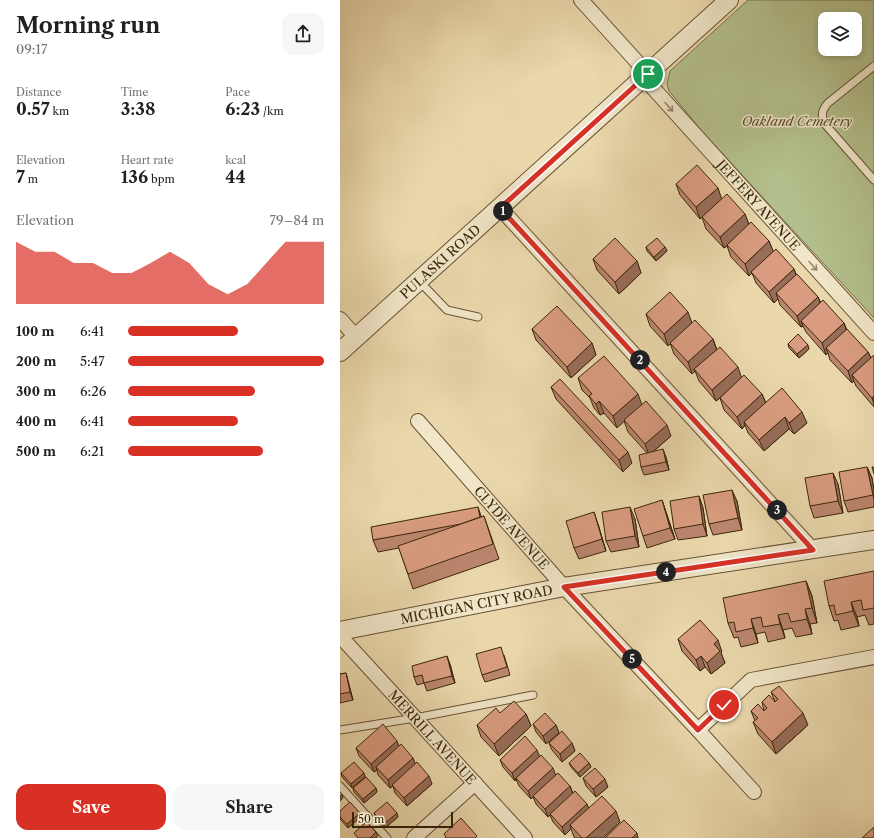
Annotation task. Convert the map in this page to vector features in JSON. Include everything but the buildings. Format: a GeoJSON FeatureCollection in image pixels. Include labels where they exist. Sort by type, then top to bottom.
{"type":"FeatureCollection","features":[{"type":"Feature","properties":{"kind":"street"},"geometry":{"type":"LineString","coordinates":[[582,0],[646,76]]}},
{"type":"Feature","properties":{"kind":"street","name":"PULASKI ROAD"},"geometry":{"type":"LineString","coordinates":[[340,352],[729,0]]}},
{"type":"Feature","properties":{"kind":"street","name":"JEFFERY AVENUE"},"geometry":{"type":"LineString","coordinates":[[646,76],[874,333]]}},
{"type":"Feature","properties":{"kind":"street"},"geometry":{"type":"LineString","coordinates":[[500,208],[813,550]]}},
{"type":"Feature","properties":{"kind":"street"},"geometry":{"type":"LineString","coordinates":[[340,319],[356,337]]}},
{"type":"Feature","properties":{"kind":"street","name":"CLYDE AVENUE"},"geometry":{"type":"LineString","coordinates":[[418,421],[564,587],[754,792]]}},
{"type":"Feature","properties":{"kind":"street","name":"MICHIGAN CITY ROAD"},"geometry":{"type":"LineString","coordinates":[[340,631],[564,587],[874,540]]}},
{"type":"Feature","properties":{"kind":"street","name":"MERRILL AVENUE"},"geometry":{"type":"LineString","coordinates":[[340,636],[525,838]]}},
{"type":"Feature","properties":{"kind":"street"},"geometry":{"type":"LineString","coordinates":[[698,730],[751,680],[874,657]]}},
{"type":"Feature","properties":{"kind":"street"},"geometry":{"type":"LineString","coordinates":[[414,838],[475,783]]}},
{"type":"Feature","properties":{"kind":"lane"},"geometry":{"type":"LineString","coordinates":[[874,66],[828,103],[823,109],[822,115],[824,123],[874,180]]}},
{"type":"Feature","properties":{"kind":"lane"},"geometry":{"type":"LineString","coordinates":[[419,281],[447,310],[478,317]]}},
{"type":"Feature","properties":{"kind":"lane"},"geometry":{"type":"LineString","coordinates":[[340,730],[415,718],[533,695]]}},
{"type":"Feature","properties":{"kind":"lane"},"geometry":{"type":"LineString","coordinates":[[340,786],[387,838]]}},
{"type":"Feature","properties":{"kind":"green space","name":"Oakland Cemetery"},"geometry":{"type":"Polygon","coordinates":[[[748,0],[874,0],[874,318],[705,135],[669,91],[667,84],[670,71],[748,0]]]}},
{"type":"Feature","properties":{"kind":"route"},"geometry":{"type":"LineString","coordinates":[[648,74],[500,208],[813,550],[564,587],[698,730],[724,705]]}}]}
